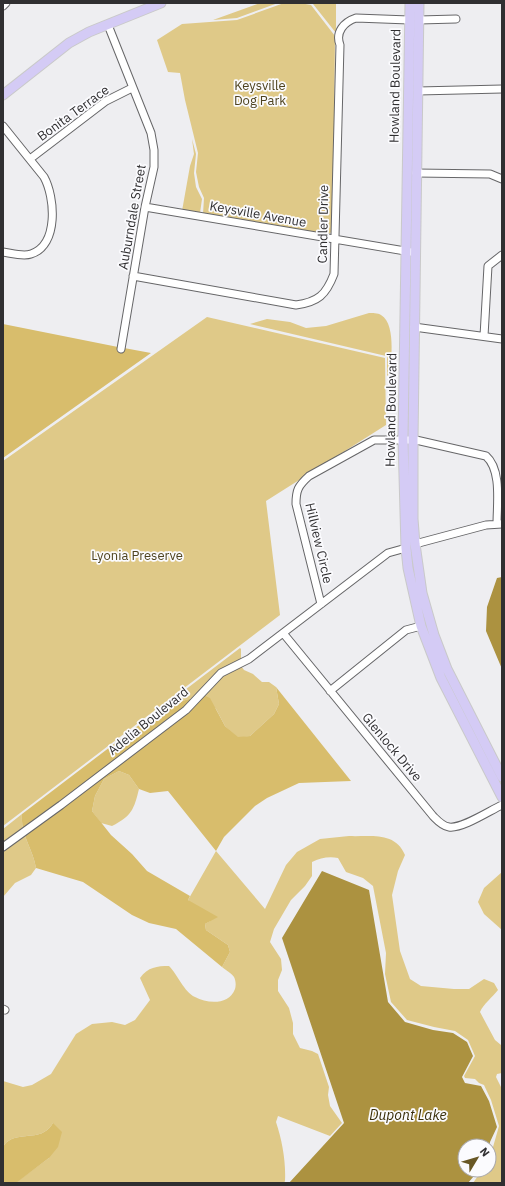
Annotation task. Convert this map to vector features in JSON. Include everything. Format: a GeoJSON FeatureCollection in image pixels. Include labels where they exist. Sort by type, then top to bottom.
{"type":"FeatureCollection","features":[{"type":"Feature","properties":{"kind":"main road"},"geometry":{"type":"LineString","coordinates":[[3,95],[69,43],[89,32],[161,3]]}},
{"type":"Feature","properties":{"kind":"main road","name":"Howland Boulevard"},"geometry":{"type":"LineString","coordinates":[[410,3],[414,20],[418,91],[414,383],[408,440],[415,544],[422,594],[434,635],[447,669],[502,777]]}},
{"type":"Feature","properties":{"kind":"main road","name":"Howland Boulevard"},"geometry":{"type":"LineString","coordinates":[[419,3],[414,20],[406,251],[408,440],[406,548],[411,582],[421,626],[441,678],[502,797]]}},
{"type":"Feature","properties":{"kind":"main road"},"geometry":{"type":"LineString","coordinates":[[406,548],[411,552],[412,556],[417,559]]}},
{"type":"Feature","properties":{"kind":"street"},"geometry":{"type":"LineString","coordinates":[[3,6],[6,3]]}},
{"type":"Feature","properties":{"kind":"street","name":"Candler Drive"},"geometry":{"type":"LineString","coordinates":[[133,276],[296,305],[317,300],[330,286],[334,274],[336,239],[339,34],[341,28],[349,21],[356,18],[414,20],[456,19]]}},
{"type":"Feature","properties":{"kind":"street","name":"Auburndale Street"},"geometry":{"type":"LineString","coordinates":[[108,24],[151,133],[154,150],[154,166],[145,207],[121,349]]}},
{"type":"Feature","properties":{"kind":"street","name":"Bonita Terrace"},"geometry":{"type":"LineString","coordinates":[[30,160],[106,100],[132,88]]}},
{"type":"Feature","properties":{"kind":"street"},"geometry":{"type":"LineString","coordinates":[[418,91],[502,89]]}},
{"type":"Feature","properties":{"kind":"street"},"geometry":{"type":"LineString","coordinates":[[3,126],[44,177],[52,200],[52,218],[49,236],[43,246],[38,251],[30,255],[3,252]]}},
{"type":"Feature","properties":{"kind":"street"},"geometry":{"type":"LineString","coordinates":[[416,173],[490,174],[502,179]]}},
{"type":"Feature","properties":{"kind":"street","name":"Keysville Avenue"},"geometry":{"type":"LineString","coordinates":[[145,207],[415,252]]}},
{"type":"Feature","properties":{"kind":"street"},"geometry":{"type":"LineString","coordinates":[[484,336],[488,266],[502,255]]}},
{"type":"Feature","properties":{"kind":"street"},"geometry":{"type":"LineString","coordinates":[[414,327],[502,339]]}},
{"type":"Feature","properties":{"kind":"street","name":"Hillview Circle"},"geometry":{"type":"LineString","coordinates":[[321,604],[296,504],[296,494],[300,485],[308,476],[374,440],[408,440],[486,456],[492,461],[497,478],[499,524]]}},
{"type":"Feature","properties":{"kind":"street"},"geometry":{"type":"LineString","coordinates":[[415,544],[486,525],[499,524]]}},
{"type":"Feature","properties":{"kind":"street","name":"Adelia Boulevard"},"geometry":{"type":"LineString","coordinates":[[3,847],[186,710],[221,673],[249,659],[388,553],[406,548]]}},
{"type":"Feature","properties":{"kind":"street"},"geometry":{"type":"LineString","coordinates":[[330,691],[406,630],[421,626]]}},
{"type":"Feature","properties":{"kind":"street","name":"Glenlock Drive"},"geometry":{"type":"LineString","coordinates":[[283,633],[433,816],[441,823],[449,827],[461,825],[502,805]]}},
{"type":"Feature","properties":{"kind":"green space"},"geometry":{"type":"Polygon","coordinates":[[[260,3],[278,3],[237,18],[213,20],[260,3]]]}},
{"type":"Feature","properties":{"kind":"green space","name":"Keysville Dog Park"},"geometry":{"type":"Polygon","coordinates":[[[284,3],[311,5],[335,36],[333,231],[327,235],[203,214],[204,198],[199,187],[196,172],[198,153],[180,73],[168,72],[157,40],[182,24],[237,20],[284,3]]]}},
{"type":"Feature","properties":{"kind":"green space"},"geometry":{"type":"Polygon","coordinates":[[[312,3],[336,3],[336,33],[313,4],[312,3]]]}},
{"type":"Feature","properties":{"kind":"green space"},"geometry":{"type":"Polygon","coordinates":[[[192,139],[196,154],[194,173],[196,187],[202,199],[200,213],[182,211],[190,166],[194,154],[192,139]]]}},
{"type":"Feature","properties":{"kind":"green space"},"geometry":{"type":"Polygon","coordinates":[[[369,313],[377,313],[381,315],[389,326],[392,351],[390,373],[387,376],[386,356],[250,324],[267,319],[290,322],[306,328],[326,326],[369,313]]]}},
{"type":"Feature","properties":{"kind":"green space","name":"Lyonia Preserve"},"geometry":{"type":"Polygon","coordinates":[[[207,317],[385,358],[386,425],[266,501],[280,615],[3,826],[3,461],[207,317]]]}},
{"type":"Feature","properties":{"kind":"green space"},"geometry":{"type":"Polygon","coordinates":[[[240,648],[241,666],[244,670],[253,674],[262,682],[269,682],[276,687],[279,704],[274,714],[250,736],[238,738],[225,726],[216,709],[203,695],[160,709],[240,648]]]}},
{"type":"Feature","properties":{"kind":"green space"},"geometry":{"type":"Polygon","coordinates":[[[119,771],[129,775],[139,789],[134,807],[124,819],[112,826],[101,823],[92,811],[95,796],[104,779],[119,771]]]}},
{"type":"Feature","properties":{"kind":"green space"},"geometry":{"type":"Polygon","coordinates":[[[22,814],[23,828],[36,868],[31,875],[15,883],[3,897],[3,829],[22,814]]]}},
{"type":"Feature","properties":{"kind":"green space"},"geometry":{"type":"Polygon","coordinates":[[[349,836],[373,836],[388,839],[401,847],[405,855],[398,871],[392,895],[400,951],[410,979],[421,986],[469,989],[484,979],[494,983],[498,990],[480,1012],[495,1040],[502,1045],[502,1073],[497,1074],[496,1077],[502,1089],[502,1183],[473,1183],[476,1178],[497,1178],[497,1138],[496,1138],[499,1126],[491,1100],[484,1085],[475,1079],[465,1078],[464,1076],[475,1056],[468,1040],[455,1031],[407,1020],[391,1002],[385,974],[386,953],[373,886],[363,878],[346,872],[338,858],[331,857],[321,858],[312,862],[312,876],[305,886],[291,900],[274,929],[270,942],[281,959],[282,970],[278,980],[278,991],[289,1008],[293,1023],[293,1034],[300,1048],[318,1054],[329,1087],[328,1095],[330,1106],[342,1123],[330,1136],[278,1116],[276,1122],[282,1143],[284,1158],[284,1183],[15,1183],[49,1158],[53,1123],[44,1132],[11,1139],[3,1147],[3,1081],[23,1087],[32,1085],[51,1074],[76,1034],[92,1024],[112,1022],[125,1025],[135,1020],[150,1000],[140,978],[150,969],[161,966],[169,966],[191,995],[200,999],[218,1002],[228,998],[232,994],[236,983],[234,977],[222,967],[230,952],[228,945],[206,930],[205,924],[210,921],[188,900],[216,851],[265,909],[286,865],[297,852],[320,839],[349,836]]]}},
{"type":"Feature","properties":{"kind":"green space"},"geometry":{"type":"Polygon","coordinates":[[[502,872],[502,930],[484,914],[478,902],[484,888],[502,872]]]}},
{"type":"Feature","properties":{"kind":"shaded area"},"geometry":{"type":"Polygon","coordinates":[[[3,324],[118,347],[118,351],[123,352],[124,348],[151,353],[3,458],[3,324]]]}},
{"type":"Feature","properties":{"kind":"shaded area"},"geometry":{"type":"Polygon","coordinates":[[[276,687],[351,781],[299,783],[267,798],[255,806],[224,837],[216,851],[168,791],[150,793],[139,789],[129,775],[119,771],[104,779],[95,796],[92,811],[111,835],[132,854],[147,871],[190,896],[188,900],[218,917],[205,924],[206,930],[228,945],[230,952],[222,967],[176,929],[149,923],[132,915],[83,882],[36,868],[23,828],[22,814],[160,709],[203,695],[210,698],[225,726],[238,737],[250,736],[274,714],[279,704],[276,687]]]}},
{"type":"Feature","properties":{"kind":"shaded area"},"geometry":{"type":"Polygon","coordinates":[[[53,1123],[62,1132],[58,1147],[49,1158],[16,1183],[3,1183],[3,1147],[7,1142],[11,1139],[44,1132],[53,1123]]]}},
{"type":"Feature","properties":{"kind":"water"},"geometry":{"type":"Polygon","coordinates":[[[502,577],[502,669],[486,631],[487,607],[497,578],[502,577]]]}},
{"type":"Feature","properties":{"kind":"water","name":"Dupont Lake"},"geometry":{"type":"Polygon","coordinates":[[[322,871],[369,890],[388,1002],[405,1022],[433,1030],[453,1033],[467,1042],[473,1056],[462,1077],[465,1083],[481,1086],[489,1101],[497,1127],[492,1138],[457,1138],[457,1178],[472,1178],[468,1183],[289,1183],[344,1123],[282,938],[322,871]]]}}]}
